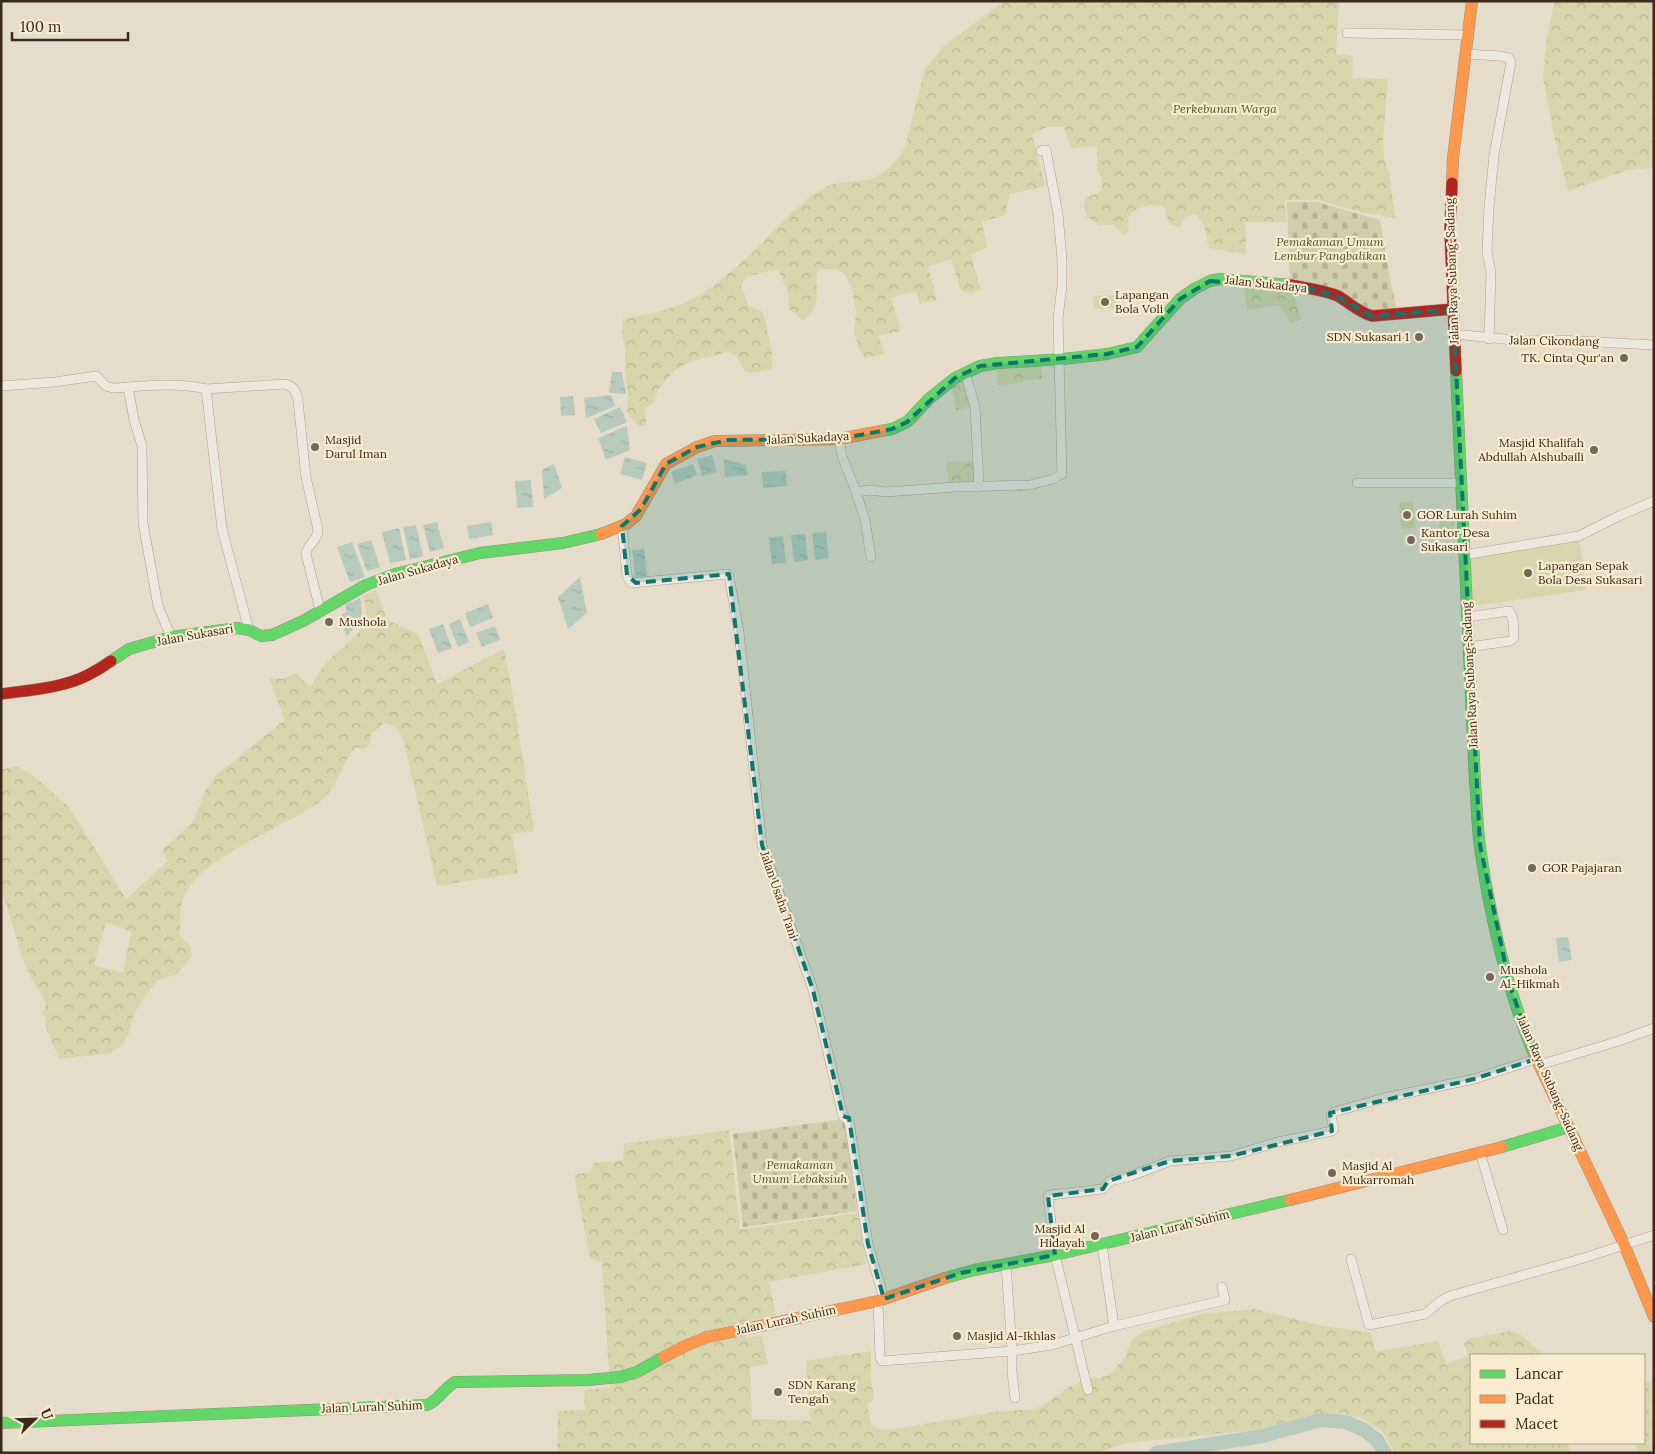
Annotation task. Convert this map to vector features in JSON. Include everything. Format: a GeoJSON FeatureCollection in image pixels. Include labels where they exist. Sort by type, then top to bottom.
{"type":"FeatureCollection","features":[{"type":"Feature","properties":{"kind":"street","name":"Jalan Raya Subang-Sadang"},"geometry":{"type":"LineString","coordinates":[[1472,1],[1451,180],[1450,231],[1452,309],[1476,791],[1488,898],[1520,1018],[1538,1062],[1624,1244],[1654,1317]]}},
{"type":"Feature","properties":{"kind":"street"},"geometry":{"type":"LineString","coordinates":[[1347,33],[1468,35]]}},
{"type":"Feature","properties":{"kind":"street"},"geometry":{"type":"LineString","coordinates":[[1466,54],[1503,56],[1509,58],[1511,62],[1494,155],[1489,208],[1487,252],[1491,267],[1491,278],[1488,339]]}},
{"type":"Feature","properties":{"kind":"street"},"geometry":{"type":"LineString","coordinates":[[856,492],[1030,485],[1060,477],[1062,474],[1058,359],[1058,319],[1062,285],[1060,232],[1046,150],[1041,151]]}},
{"type":"Feature","properties":{"kind":"street","name":"Jalan Sukadaya"},"geometry":{"type":"LineString","coordinates":[[248,630],[260,636],[272,635],[291,628],[359,589],[409,567],[498,550],[584,539],[622,526],[630,521],[641,509],[666,464],[697,446],[728,440],[777,441],[839,438],[886,430],[907,422],[940,390],[965,372],[987,364],[1124,352],[1137,347],[1188,293],[1210,281],[1220,279],[1291,284],[1337,296],[1362,313],[1372,316],[1452,309]]}},
{"type":"Feature","properties":{"kind":"street","name":"Jalan Cikondang"},"geometry":{"type":"LineString","coordinates":[[1454,334],[1488,339],[1523,341],[1559,340],[1654,345]]}},
{"type":"Feature","properties":{"kind":"street"},"geometry":{"type":"LineString","coordinates":[[965,372],[975,407],[979,486]]}},
{"type":"Feature","properties":{"kind":"street"},"geometry":{"type":"LineString","coordinates":[[1,386],[55,382],[96,376],[106,386],[128,387],[174,384],[206,390],[285,384],[291,386],[298,401],[306,477],[318,530],[316,538],[308,546],[306,554],[320,610]]}},
{"type":"Feature","properties":{"kind":"street"},"geometry":{"type":"LineString","coordinates":[[128,387],[134,420],[142,446],[143,523],[158,606],[171,637]]}},
{"type":"Feature","properties":{"kind":"street"},"geometry":{"type":"LineString","coordinates":[[206,390],[222,529],[248,630]]}},
{"type":"Feature","properties":{"kind":"street"},"geometry":{"type":"LineString","coordinates":[[839,438],[842,456],[865,520],[871,557]]}},
{"type":"Feature","properties":{"kind":"street"},"geometry":{"type":"LineString","coordinates":[[1357,483],[1462,483]]}},
{"type":"Feature","properties":{"kind":"street"},"geometry":{"type":"LineString","coordinates":[[1464,555],[1579,536],[1654,501]]}},
{"type":"Feature","properties":{"kind":"street","name":"Jalan Usaha Tani"},"geometry":{"type":"LineString","coordinates":[[622,526],[627,575],[628,580],[632,583],[727,574],[730,577],[748,701],[762,844],[813,990],[843,1116],[850,1121],[868,1244],[881,1300],[880,1358],[882,1361],[1012,1351]]}},
{"type":"Feature","properties":{"kind":"street"},"geometry":{"type":"LineString","coordinates":[[1468,617],[1509,611],[1512,615],[1514,638],[1510,641],[1469,647]]}},
{"type":"Feature","properties":{"kind":"street","name":"Jalan Sukasari"},"geometry":{"type":"LineString","coordinates":[[1,694],[40,689],[79,679],[89,675],[129,649],[171,637],[237,628],[248,630]]}},
{"type":"Feature","properties":{"kind":"street"},"geometry":{"type":"LineString","coordinates":[[1088,1390],[1055,1255],[1048,1197],[1103,1189],[1110,1181],[1131,1176],[1170,1161],[1234,1155],[1332,1131],[1334,1129],[1331,1116],[1334,1112],[1384,1098],[1482,1077],[1627,1039],[1654,1028]]}},
{"type":"Feature","properties":{"kind":"street","name":"Jalan Lurah Suhim"},"geometry":{"type":"LineString","coordinates":[[1,1423],[427,1405],[432,1404],[450,1383],[455,1382],[588,1380],[620,1377],[637,1372],[708,1336],[881,1300],[961,1273],[1055,1255],[1275,1204],[1569,1128]]}},
{"type":"Feature","properties":{"kind":"street"},"geometry":{"type":"LineString","coordinates":[[1480,1152],[1503,1230]]}},
{"type":"Feature","properties":{"kind":"street"},"geometry":{"type":"LineString","coordinates":[[1351,1259],[1369,1325],[1424,1314],[1437,1303],[1450,1296],[1584,1258],[1654,1235]]}},
{"type":"Feature","properties":{"kind":"street"},"geometry":{"type":"LineString","coordinates":[[1102,1244],[1114,1326]]}},
{"type":"Feature","properties":{"kind":"street"},"geometry":{"type":"LineString","coordinates":[[1006,1264],[1015,1398]]}},
{"type":"Feature","properties":{"kind":"street"},"geometry":{"type":"LineString","coordinates":[[1012,1351],[1044,1347],[1114,1326],[1225,1300],[1222,1287]]}},
{"type":"Feature","properties":{"kind":"highlighted area"},"geometry":{"type":"Polygon","coordinates":[[[1210,281],[1309,288],[1337,296],[1372,316],[1453,309],[1480,845],[1510,986],[1536,1059],[1474,1079],[1330,1113],[1332,1131],[1231,1156],[1170,1161],[1108,1181],[1103,1189],[1048,1196],[1055,1255],[961,1273],[884,1299],[868,1244],[849,1118],[843,1116],[813,990],[762,845],[729,574],[636,583],[627,575],[622,526],[641,509],[666,464],[697,447],[728,440],[839,439],[892,429],[907,422],[955,378],[980,366],[1107,354],[1137,347],[1180,299],[1210,281]]]}},
{"type":"Feature","properties":{"kind":"green space","name":"Perkebunan Warga"},"geometry":{"type":"Polygon","coordinates":[[[1004,1],[1339,1],[1336,54],[1353,56],[1352,78],[1388,79],[1383,140],[1384,158],[1389,173],[1395,218],[1361,212],[1317,200],[1285,200],[1286,222],[1245,222],[1246,254],[1209,248],[1204,225],[1196,214],[1184,217],[1180,228],[1169,224],[1165,208],[1150,205],[1140,208],[1127,216],[1129,224],[1125,235],[1113,225],[1099,225],[1087,217],[1084,205],[1085,198],[1102,191],[1102,180],[1097,168],[1097,146],[1071,148],[1064,127],[1047,127],[1032,134],[1045,186],[1010,194],[1005,215],[982,222],[987,247],[971,255],[981,290],[971,293],[961,291],[951,259],[928,267],[937,300],[920,304],[916,291],[891,298],[901,331],[878,336],[885,354],[864,358],[854,335],[856,312],[852,289],[846,276],[838,269],[822,269],[817,272],[815,305],[809,316],[803,320],[790,310],[788,304],[789,296],[778,270],[746,277],[741,286],[749,306],[762,311],[764,316],[772,352],[772,369],[751,373],[745,371],[737,357],[729,352],[685,364],[673,372],[661,385],[652,404],[645,408],[646,423],[644,426],[639,426],[627,411],[628,394],[622,332],[623,319],[670,308],[696,297],[734,269],[795,210],[822,189],[838,183],[872,179],[888,169],[904,150],[925,69],[944,46],[1004,1]]]}},
{"type":"Feature","properties":{"kind":"green space"},"geometry":{"type":"Polygon","coordinates":[[[1555,1],[1654,1],[1654,168],[1627,170],[1568,191],[1554,135],[1543,78],[1547,37],[1555,1]]]}},
{"type":"Feature","properties":{"kind":"green space","name":"Pemakaman Umum Lembur Pangbalikan"},"geometry":{"type":"Polygon","coordinates":[[[1287,202],[1317,202],[1380,220],[1397,312],[1374,314],[1290,282],[1287,202]]]}},
{"type":"Feature","properties":{"kind":"green space"},"geometry":{"type":"Polygon","coordinates":[[[1244,285],[1292,288],[1301,319],[1291,324],[1286,314],[1278,305],[1247,310],[1244,285]]]}},
{"type":"Feature","properties":{"kind":"green space","name":"Lapangan Bola Voli"},"geometry":{"type":"Polygon","coordinates":[[[1116,295],[1117,308],[1094,309],[1093,296],[1116,295]]]}},
{"type":"Feature","properties":{"kind":"green space"},"geometry":{"type":"Polygon","coordinates":[[[1041,363],[1042,379],[1023,380],[1023,383],[998,385],[997,366],[1041,363]]]}},
{"type":"Feature","properties":{"kind":"green space"},"geometry":{"type":"Polygon","coordinates":[[[964,374],[974,407],[956,410],[952,382],[964,374]]]}},
{"type":"Feature","properties":{"kind":"green space"},"geometry":{"type":"Polygon","coordinates":[[[976,461],[977,483],[948,485],[947,462],[976,461]]]}},
{"type":"Feature","properties":{"kind":"green space","name":"GOR Lurah Suhim"},"geometry":{"type":"Polygon","coordinates":[[[1413,502],[1415,528],[1401,529],[1399,503],[1413,502]]]}},
{"type":"Feature","properties":{"kind":"green space"},"geometry":{"type":"Polygon","coordinates":[[[1439,515],[1453,515],[1455,537],[1440,538],[1439,515]]]}},
{"type":"Feature","properties":{"kind":"green space","name":"Lapangan Sepak Bola Desa Sukasari"},"geometry":{"type":"Polygon","coordinates":[[[1579,538],[1586,590],[1473,606],[1470,556],[1579,538]]]}},
{"type":"Feature","properties":{"kind":"green space"},"geometry":{"type":"Polygon","coordinates":[[[376,590],[387,620],[418,634],[437,684],[504,649],[534,831],[512,834],[518,873],[437,886],[404,742],[397,729],[392,725],[384,723],[371,734],[370,744],[364,749],[356,747],[346,761],[331,790],[318,803],[223,857],[205,870],[191,884],[183,899],[180,913],[180,937],[190,945],[192,956],[176,975],[158,980],[144,997],[134,1014],[124,1043],[111,1053],[59,1059],[45,1025],[46,1017],[42,1014],[46,1005],[43,996],[32,980],[23,959],[1,888],[1,770],[17,766],[36,778],[69,807],[126,899],[168,861],[162,850],[192,823],[206,790],[216,775],[285,720],[269,678],[283,679],[296,673],[310,688],[329,659],[349,643],[362,627],[366,612],[363,595],[376,590]],[[106,922],[94,965],[123,973],[131,932],[106,922]]]}},
{"type":"Feature","properties":{"kind":"green space","name":"Pemakaman Umum Lebaksiuh"},"geometry":{"type":"Polygon","coordinates":[[[844,1119],[857,1211],[743,1227],[733,1134],[844,1119]]]}},
{"type":"Feature","properties":{"kind":"green space"},"geometry":{"type":"Polygon","coordinates":[[[729,1130],[740,1230],[858,1213],[866,1264],[769,1282],[776,1315],[745,1323],[746,1337],[762,1336],[768,1364],[750,1367],[752,1419],[810,1421],[806,1361],[871,1351],[871,1378],[874,1400],[867,1403],[871,1424],[879,1429],[891,1430],[993,1412],[1034,1409],[1042,1406],[1069,1387],[1088,1379],[1104,1377],[1112,1373],[1125,1357],[1132,1340],[1144,1331],[1202,1314],[1255,1309],[1318,1325],[1371,1333],[1376,1352],[1438,1341],[1446,1364],[1468,1356],[1464,1343],[1468,1339],[1511,1331],[1520,1334],[1543,1354],[1470,1354],[1470,1444],[1567,1444],[1571,1453],[1395,1453],[1382,1431],[1362,1418],[1340,1413],[1320,1414],[1257,1430],[1126,1443],[1096,1453],[557,1453],[558,1411],[585,1410],[584,1390],[610,1388],[602,1262],[590,1258],[574,1175],[591,1172],[593,1163],[623,1160],[624,1144],[729,1130]]]}},
{"type":"Feature","properties":{"kind":"green space"},"geometry":{"type":"Polygon","coordinates":[[[1654,1372],[1654,1453],[1638,1453],[1635,1444],[1645,1444],[1645,1383],[1652,1381],[1652,1373],[1654,1372]]]}},
{"type":"Feature","properties":{"kind":"water"},"geometry":{"type":"Polygon","coordinates":[[[612,372],[622,372],[626,394],[609,393],[612,372]]]}},
{"type":"Feature","properties":{"kind":"water"},"geometry":{"type":"Polygon","coordinates":[[[611,395],[615,406],[586,418],[584,398],[611,395]]]}},
{"type":"Feature","properties":{"kind":"water"},"geometry":{"type":"Polygon","coordinates":[[[573,396],[575,415],[561,416],[560,397],[573,396]]]}},
{"type":"Feature","properties":{"kind":"water"},"geometry":{"type":"Polygon","coordinates":[[[620,407],[627,422],[601,433],[594,419],[620,407]]]}},
{"type":"Feature","properties":{"kind":"water"},"geometry":{"type":"Polygon","coordinates":[[[627,426],[630,450],[606,460],[598,438],[627,426]]]}},
{"type":"Feature","properties":{"kind":"water"},"geometry":{"type":"Polygon","coordinates":[[[712,455],[717,472],[702,476],[697,459],[712,455]]]}},
{"type":"Feature","properties":{"kind":"water"},"geometry":{"type":"Polygon","coordinates":[[[625,457],[647,463],[642,480],[620,474],[625,457]]]}},
{"type":"Feature","properties":{"kind":"water"},"geometry":{"type":"Polygon","coordinates":[[[724,459],[746,465],[748,475],[725,477],[724,459]]]}},
{"type":"Feature","properties":{"kind":"water"},"geometry":{"type":"Polygon","coordinates":[[[554,464],[562,488],[544,499],[542,470],[554,464]]]}},
{"type":"Feature","properties":{"kind":"water"},"geometry":{"type":"Polygon","coordinates":[[[693,464],[697,475],[675,484],[671,472],[693,464]]]}},
{"type":"Feature","properties":{"kind":"water"},"geometry":{"type":"Polygon","coordinates":[[[786,471],[787,486],[763,488],[762,472],[786,471]]]}},
{"type":"Feature","properties":{"kind":"water"},"geometry":{"type":"Polygon","coordinates":[[[531,480],[533,507],[517,508],[515,481],[531,480]]]}},
{"type":"Feature","properties":{"kind":"water"},"geometry":{"type":"Polygon","coordinates":[[[437,522],[444,548],[430,552],[423,525],[437,522]]]}},
{"type":"Feature","properties":{"kind":"water"},"geometry":{"type":"Polygon","coordinates":[[[491,522],[493,535],[469,539],[467,526],[491,522]]]}},
{"type":"Feature","properties":{"kind":"water"},"geometry":{"type":"Polygon","coordinates":[[[416,525],[423,556],[410,559],[403,527],[416,525]]]}},
{"type":"Feature","properties":{"kind":"water"},"geometry":{"type":"Polygon","coordinates":[[[399,528],[406,560],[390,563],[382,532],[399,528]]]}},
{"type":"Feature","properties":{"kind":"water"},"geometry":{"type":"Polygon","coordinates":[[[826,532],[829,558],[815,560],[812,533],[826,532]]]}},
{"type":"Feature","properties":{"kind":"water"},"geometry":{"type":"Polygon","coordinates":[[[805,534],[808,560],[794,562],[791,535],[805,534]]]}},
{"type":"Feature","properties":{"kind":"water"},"geometry":{"type":"Polygon","coordinates":[[[783,536],[786,563],[772,564],[769,538],[783,536]]]}},
{"type":"Feature","properties":{"kind":"water"},"geometry":{"type":"Polygon","coordinates":[[[371,540],[380,567],[367,571],[357,544],[371,540]]]}},
{"type":"Feature","properties":{"kind":"water"},"geometry":{"type":"Polygon","coordinates":[[[352,542],[365,577],[350,582],[337,547],[352,542]]]}},
{"type":"Feature","properties":{"kind":"water"},"geometry":{"type":"Polygon","coordinates":[[[644,549],[647,577],[635,578],[632,550],[644,549]]]}},
{"type":"Feature","properties":{"kind":"water"},"geometry":{"type":"Polygon","coordinates":[[[580,577],[587,613],[568,629],[558,597],[580,577]]]}},
{"type":"Feature","properties":{"kind":"water"},"geometry":{"type":"Polygon","coordinates":[[[360,598],[360,619],[347,636],[338,617],[346,612],[346,604],[360,598]]]}},
{"type":"Feature","properties":{"kind":"water"},"geometry":{"type":"Polygon","coordinates":[[[488,604],[493,618],[470,627],[465,613],[488,604]]]}},
{"type":"Feature","properties":{"kind":"water"},"geometry":{"type":"Polygon","coordinates":[[[460,619],[469,642],[458,647],[449,624],[460,619]]]}},
{"type":"Feature","properties":{"kind":"water"},"geometry":{"type":"Polygon","coordinates":[[[443,624],[452,648],[438,653],[429,629],[443,624]]]}},
{"type":"Feature","properties":{"kind":"water"},"geometry":{"type":"Polygon","coordinates":[[[495,626],[500,640],[482,647],[476,633],[495,626]]]}},
{"type":"Feature","properties":{"kind":"water"},"geometry":{"type":"Polygon","coordinates":[[[1568,937],[1572,960],[1559,962],[1556,938],[1568,937]]]}},
{"type":"Feature","properties":{"kind":"waterway"},"geometry":{"type":"LineString","coordinates":[[1156,1453],[1263,1436],[1321,1420],[1346,1422],[1364,1430],[1377,1440],[1385,1453]]}},
{"type":"Feature","properties":{"kind":"traffic: fast"},"geometry":{"type":"LineString","coordinates":[[881,431],[892,429],[907,422],[930,398],[955,378],[980,366],[1107,354],[1137,347],[1180,299],[1210,281],[1220,279],[1291,285]]}},
{"type":"Feature","properties":{"kind":"traffic: fast"},"geometry":{"type":"LineString","coordinates":[[1456,371],[1479,839],[1494,926],[1516,1004],[1534,1054]]}},
{"type":"Feature","properties":{"kind":"traffic: fast"},"geometry":{"type":"LineString","coordinates":[[111,661],[129,649],[171,637],[237,628],[249,630],[261,636],[272,635],[303,621],[366,585],[395,574],[480,553],[563,543],[601,534]]}},
{"type":"Feature","properties":{"kind":"traffic: fast"},"geometry":{"type":"LineString","coordinates":[[1502,1147],[1569,1127]]}},
{"type":"Feature","properties":{"kind":"traffic: fast"},"geometry":{"type":"LineString","coordinates":[[945,1278],[974,1270],[1055,1255],[1290,1200]]}},
{"type":"Feature","properties":{"kind":"traffic: fast"},"geometry":{"type":"LineString","coordinates":[[1,1423],[427,1405],[455,1382],[588,1380],[620,1377],[637,1372],[664,1357]]}},
{"type":"Feature","properties":{"kind":"traffic: slow"},"geometry":{"type":"LineString","coordinates":[[1452,183],[1453,158],[1472,1]]}},
{"type":"Feature","properties":{"kind":"traffic: slow"},"geometry":{"type":"LineString","coordinates":[[601,534],[626,524],[636,516],[666,464],[697,447],[715,441],[839,439],[881,431]]}},
{"type":"Feature","properties":{"kind":"traffic: slow"},"geometry":{"type":"LineString","coordinates":[[1534,1054],[1624,1244],[1654,1317]]}},
{"type":"Feature","properties":{"kind":"traffic: slow"},"geometry":{"type":"LineString","coordinates":[[1290,1200],[1502,1147]]}},
{"type":"Feature","properties":{"kind":"traffic: slow"},"geometry":{"type":"LineString","coordinates":[[664,1357],[708,1337],[878,1301],[945,1278]]}},
{"type":"Feature","properties":{"kind":"traffic: jam"},"geometry":{"type":"LineString","coordinates":[[1452,183],[1450,231],[1456,371]]}},
{"type":"Feature","properties":{"kind":"traffic: jam"},"geometry":{"type":"LineString","coordinates":[[1291,285],[1338,296],[1358,310],[1372,316],[1453,309]]}},
{"type":"Feature","properties":{"kind":"traffic: jam"},"geometry":{"type":"LineString","coordinates":[[1,694],[68,683],[88,675],[111,661]]}},
{"type":"Feature","properties":{"kind":"place","name":"Lapangan Bola Voli"},"geometry":{"type":"Point","coordinates":[1105,302]}},
{"type":"Feature","properties":{"kind":"place","name":"SDN Sukasari 1"},"geometry":{"type":"Point","coordinates":[1419,337]}},
{"type":"Feature","properties":{"kind":"place","name":"TK. Cinta Qur'an"},"geometry":{"type":"Point","coordinates":[1624,358]}},
{"type":"Feature","properties":{"kind":"place","name":"Masjid Darul Iman"},"geometry":{"type":"Point","coordinates":[315,447]}},
{"type":"Feature","properties":{"kind":"place","name":"Masjid Khalifah Abdullah Alshubaili"},"geometry":{"type":"Point","coordinates":[1594,450]}},
{"type":"Feature","properties":{"kind":"place","name":"GOR Lurah Suhim"},"geometry":{"type":"Point","coordinates":[1407,515]}},
{"type":"Feature","properties":{"kind":"place","name":"Kantor Desa Sukasari"},"geometry":{"type":"Point","coordinates":[1411,540]}},
{"type":"Feature","properties":{"kind":"place","name":"Lapangan Sepak Bola Desa Sukasari"},"geometry":{"type":"Point","coordinates":[1528,573]}},
{"type":"Feature","properties":{"kind":"place","name":"Mushola"},"geometry":{"type":"Point","coordinates":[329,622]}},
{"type":"Feature","properties":{"kind":"place","name":"GOR Pajajaran"},"geometry":{"type":"Point","coordinates":[1532,868]}},
{"type":"Feature","properties":{"kind":"place","name":"Mushola Al-Hikmah"},"geometry":{"type":"Point","coordinates":[1490,977]}},
{"type":"Feature","properties":{"kind":"place","name":"Masjid Al Mukarromah"},"geometry":{"type":"Point","coordinates":[1332,1173]}},
{"type":"Feature","properties":{"kind":"place","name":"Masjid Al Hidayah"},"geometry":{"type":"Point","coordinates":[1095,1236]}},
{"type":"Feature","properties":{"kind":"place","name":"Masjid Al-Ikhlas"},"geometry":{"type":"Point","coordinates":[957,1336]}},
{"type":"Feature","properties":{"kind":"place","name":"SDN Karang Tengah"},"geometry":{"type":"Point","coordinates":[778,1392]}}]}
